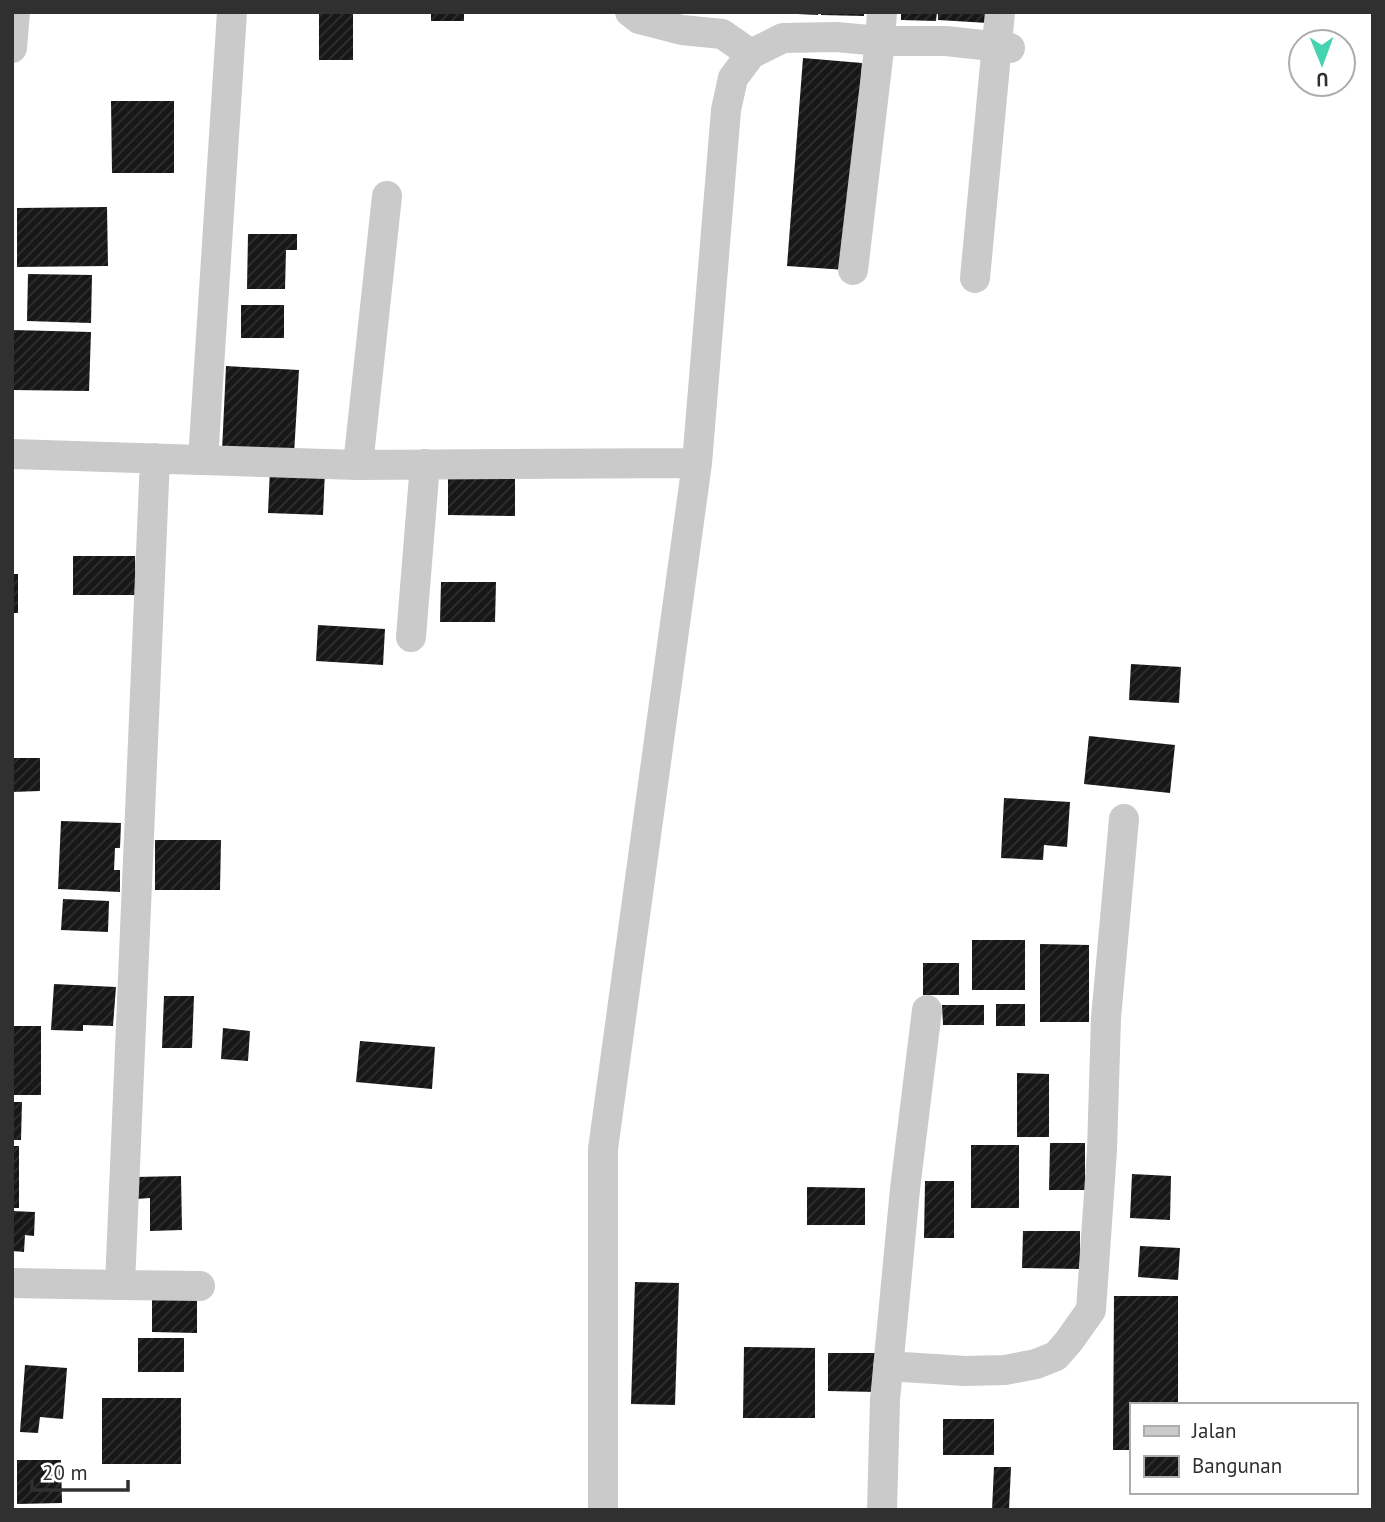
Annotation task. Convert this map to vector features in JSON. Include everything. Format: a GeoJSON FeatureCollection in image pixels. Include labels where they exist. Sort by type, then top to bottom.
{"type":"FeatureCollection","features":[{"type":"Feature","properties":{"kind":"street"},"geometry":{"type":"LineString","coordinates":[[12,48],[15,12]]}},
{"type":"Feature","properties":{"kind":"street"},"geometry":{"type":"LineString","coordinates":[[203,460],[232,12]]}},
{"type":"Feature","properties":{"kind":"street"},"geometry":{"type":"LineString","coordinates":[[630,12],[639,19],[682,30],[722,34],[751,54]]}},
{"type":"Feature","properties":{"kind":"street"},"geometry":{"type":"LineString","coordinates":[[975,278],[1004,47],[1000,12]]}},
{"type":"Feature","properties":{"kind":"street"},"geometry":{"type":"LineString","coordinates":[[853,270],[881,27]]}},
{"type":"Feature","properties":{"kind":"street"},"geometry":{"type":"LineString","coordinates":[[603,1510],[603,1149],[697,463],[726,110],[733,78],[751,54],[783,38],[835,37],[881,27],[947,41],[1004,47]]}},
{"type":"Feature","properties":{"kind":"street"},"geometry":{"type":"LineString","coordinates":[[358,465],[387,196]]}},
{"type":"Feature","properties":{"kind":"street"},"geometry":{"type":"LineString","coordinates":[[12,454],[358,465],[697,463]]}},
{"type":"Feature","properties":{"kind":"street"},"geometry":{"type":"LineString","coordinates":[[120,1285],[155,458]]}},
{"type":"Feature","properties":{"kind":"street"},"geometry":{"type":"LineString","coordinates":[[411,637],[425,464]]}},
{"type":"Feature","properties":{"kind":"street"},"geometry":{"type":"LineString","coordinates":[[888,1366],[965,1371],[1005,1370],[1036,1364],[1056,1356],[1091,1310],[1102,1150],[1106,1018],[1124,819]]}},
{"type":"Feature","properties":{"kind":"street"},"geometry":{"type":"LineString","coordinates":[[882,1510],[888,1366],[905,1189],[927,1010]]}},
{"type":"Feature","properties":{"kind":"street"},"geometry":{"type":"LineString","coordinates":[[12,1283],[200,1286]]}},
{"type":"Feature","properties":{"kind":"building"},"geometry":{"type":"Polygon","coordinates":[[[319,12],[353,12],[353,60],[319,60],[319,12]]]}},
{"type":"Feature","properties":{"kind":"building"},"geometry":{"type":"Polygon","coordinates":[[[431,12],[464,12],[464,21],[431,21],[431,12]]]}},
{"type":"Feature","properties":{"kind":"building"},"geometry":{"type":"Polygon","coordinates":[[[797,12],[819,12],[818,15],[797,12]]]}},
{"type":"Feature","properties":{"kind":"building"},"geometry":{"type":"Polygon","coordinates":[[[821,12],[864,12],[864,16],[821,15],[821,12]]]}},
{"type":"Feature","properties":{"kind":"building"},"geometry":{"type":"Polygon","coordinates":[[[901,12],[937,12],[936,21],[901,20],[901,12]]]}},
{"type":"Feature","properties":{"kind":"building"},"geometry":{"type":"Polygon","coordinates":[[[938,12],[988,12],[988,23],[938,20],[938,12]]]}},
{"type":"Feature","properties":{"kind":"building"},"geometry":{"type":"Polygon","coordinates":[[[803,58],[862,63],[846,270],[787,266],[803,58]]]}},
{"type":"Feature","properties":{"kind":"building"},"geometry":{"type":"Polygon","coordinates":[[[111,101],[174,101],[174,173],[112,173],[111,101]]]}},
{"type":"Feature","properties":{"kind":"building"},"geometry":{"type":"Polygon","coordinates":[[[107,207],[108,266],[17,267],[17,208],[107,207]]]}},
{"type":"Feature","properties":{"kind":"building"},"geometry":{"type":"Polygon","coordinates":[[[248,234],[297,234],[297,250],[286,250],[285,289],[247,289],[248,234]]]}},
{"type":"Feature","properties":{"kind":"building"},"geometry":{"type":"Polygon","coordinates":[[[28,274],[92,275],[91,323],[27,321],[28,274]]]}},
{"type":"Feature","properties":{"kind":"building"},"geometry":{"type":"Polygon","coordinates":[[[241,305],[284,305],[284,338],[241,338],[241,305]]]}},
{"type":"Feature","properties":{"kind":"building"},"geometry":{"type":"Polygon","coordinates":[[[12,330],[91,332],[89,391],[12,390],[12,330]]]}},
{"type":"Feature","properties":{"kind":"building"},"geometry":{"type":"Polygon","coordinates":[[[226,366],[299,370],[294,454],[222,451],[226,366]]]}},
{"type":"Feature","properties":{"kind":"building"},"geometry":{"type":"Polygon","coordinates":[[[448,467],[515,467],[515,516],[448,515],[448,467]]]}},
{"type":"Feature","properties":{"kind":"building"},"geometry":{"type":"Polygon","coordinates":[[[270,469],[325,471],[323,515],[268,513],[270,469]]]}},
{"type":"Feature","properties":{"kind":"building"},"geometry":{"type":"Polygon","coordinates":[[[73,556],[135,556],[136,595],[73,595],[73,556]]]}},
{"type":"Feature","properties":{"kind":"building"},"geometry":{"type":"Polygon","coordinates":[[[12,574],[18,574],[18,613],[12,613],[12,574]]]}},
{"type":"Feature","properties":{"kind":"building"},"geometry":{"type":"Polygon","coordinates":[[[441,582],[496,582],[495,622],[440,622],[441,582]]]}},
{"type":"Feature","properties":{"kind":"building"},"geometry":{"type":"Polygon","coordinates":[[[318,625],[385,629],[383,665],[316,661],[318,625]]]}},
{"type":"Feature","properties":{"kind":"building"},"geometry":{"type":"Polygon","coordinates":[[[1131,664],[1181,667],[1179,703],[1129,700],[1131,664]]]}},
{"type":"Feature","properties":{"kind":"building"},"geometry":{"type":"Polygon","coordinates":[[[1089,736],[1175,745],[1170,793],[1084,784],[1089,736]]]}},
{"type":"Feature","properties":{"kind":"building"},"geometry":{"type":"Polygon","coordinates":[[[12,758],[40,758],[40,791],[12,792],[12,758]]]}},
{"type":"Feature","properties":{"kind":"building"},"geometry":{"type":"Polygon","coordinates":[[[1004,798],[1070,802],[1067,847],[1044,845],[1043,860],[1001,858],[1004,798]]]}},
{"type":"Feature","properties":{"kind":"building"},"geometry":{"type":"Polygon","coordinates":[[[61,821],[121,823],[120,848],[115,848],[114,870],[120,870],[120,892],[58,889],[61,821]]]}},
{"type":"Feature","properties":{"kind":"building"},"geometry":{"type":"Polygon","coordinates":[[[155,840],[221,840],[220,890],[155,890],[155,840]]]}},
{"type":"Feature","properties":{"kind":"building"},"geometry":{"type":"Polygon","coordinates":[[[63,899],[109,901],[108,932],[61,930],[63,899]]]}},
{"type":"Feature","properties":{"kind":"building"},"geometry":{"type":"Polygon","coordinates":[[[972,940],[1025,940],[1025,990],[972,990],[972,940]]]}},
{"type":"Feature","properties":{"kind":"building"},"geometry":{"type":"Polygon","coordinates":[[[1040,944],[1089,945],[1089,1022],[1040,1022],[1040,944]]]}},
{"type":"Feature","properties":{"kind":"building"},"geometry":{"type":"Polygon","coordinates":[[[923,963],[959,963],[959,995],[923,995],[923,963]]]}},
{"type":"Feature","properties":{"kind":"building"},"geometry":{"type":"Polygon","coordinates":[[[54,984],[116,987],[113,1026],[83,1025],[83,1031],[51,1030],[54,984]]]}},
{"type":"Feature","properties":{"kind":"building"},"geometry":{"type":"Polygon","coordinates":[[[164,996],[194,996],[192,1048],[162,1048],[164,996]]]}},
{"type":"Feature","properties":{"kind":"building"},"geometry":{"type":"Polygon","coordinates":[[[996,1004],[1025,1004],[1025,1026],[996,1026],[996,1004]]]}},
{"type":"Feature","properties":{"kind":"building"},"geometry":{"type":"Polygon","coordinates":[[[942,1005],[984,1005],[984,1025],[943,1025],[942,1005]]]}},
{"type":"Feature","properties":{"kind":"building"},"geometry":{"type":"Polygon","coordinates":[[[12,1026],[41,1026],[41,1095],[12,1095],[12,1026]]]}},
{"type":"Feature","properties":{"kind":"building"},"geometry":{"type":"Polygon","coordinates":[[[223,1028],[250,1031],[248,1061],[221,1059],[223,1028]]]}},
{"type":"Feature","properties":{"kind":"building"},"geometry":{"type":"Polygon","coordinates":[[[360,1041],[435,1047],[432,1089],[356,1082],[360,1041]]]}},
{"type":"Feature","properties":{"kind":"building"},"geometry":{"type":"Polygon","coordinates":[[[1017,1073],[1049,1074],[1049,1137],[1017,1137],[1017,1073]]]}},
{"type":"Feature","properties":{"kind":"building"},"geometry":{"type":"Polygon","coordinates":[[[12,1102],[22,1102],[21,1140],[12,1140],[12,1102]]]}},
{"type":"Feature","properties":{"kind":"building"},"geometry":{"type":"Polygon","coordinates":[[[1050,1143],[1085,1143],[1085,1190],[1049,1190],[1050,1143]]]}},
{"type":"Feature","properties":{"kind":"building"},"geometry":{"type":"Polygon","coordinates":[[[971,1145],[1019,1145],[1019,1208],[971,1208],[971,1145]]]}},
{"type":"Feature","properties":{"kind":"building"},"geometry":{"type":"Polygon","coordinates":[[[12,1146],[19,1146],[19,1208],[12,1208],[12,1146]]]}},
{"type":"Feature","properties":{"kind":"building"},"geometry":{"type":"Polygon","coordinates":[[[1132,1174],[1171,1176],[1170,1220],[1130,1218],[1132,1174]]]}},
{"type":"Feature","properties":{"kind":"building"},"geometry":{"type":"Polygon","coordinates":[[[181,1176],[182,1230],[150,1231],[150,1198],[136,1199],[135,1177],[181,1176]]]}},
{"type":"Feature","properties":{"kind":"building"},"geometry":{"type":"Polygon","coordinates":[[[925,1181],[954,1181],[954,1238],[924,1238],[925,1181]]]}},
{"type":"Feature","properties":{"kind":"building"},"geometry":{"type":"Polygon","coordinates":[[[807,1187],[865,1188],[865,1225],[807,1225],[807,1187]]]}},
{"type":"Feature","properties":{"kind":"building"},"geometry":{"type":"Polygon","coordinates":[[[12,1211],[35,1212],[34,1236],[25,1235],[24,1252],[12,1251],[12,1211]]]}},
{"type":"Feature","properties":{"kind":"building"},"geometry":{"type":"Polygon","coordinates":[[[1023,1231],[1080,1231],[1080,1269],[1022,1268],[1023,1231]]]}},
{"type":"Feature","properties":{"kind":"building"},"geometry":{"type":"Polygon","coordinates":[[[1140,1246],[1180,1248],[1178,1280],[1138,1277],[1140,1246]]]}},
{"type":"Feature","properties":{"kind":"building"},"geometry":{"type":"Polygon","coordinates":[[[635,1282],[679,1283],[675,1405],[631,1404],[635,1282]]]}},
{"type":"Feature","properties":{"kind":"building"},"geometry":{"type":"Polygon","coordinates":[[[1114,1296],[1178,1296],[1178,1403],[1130,1403],[1130,1450],[1113,1450],[1114,1296]]]}},
{"type":"Feature","properties":{"kind":"building"},"geometry":{"type":"Polygon","coordinates":[[[152,1299],[197,1299],[197,1333],[152,1332],[152,1299]]]}},
{"type":"Feature","properties":{"kind":"building"},"geometry":{"type":"Polygon","coordinates":[[[138,1338],[184,1338],[184,1372],[138,1372],[138,1338]]]}},
{"type":"Feature","properties":{"kind":"building"},"geometry":{"type":"Polygon","coordinates":[[[744,1347],[815,1348],[815,1418],[743,1418],[744,1347]]]}},
{"type":"Feature","properties":{"kind":"building"},"geometry":{"type":"Polygon","coordinates":[[[828,1353],[876,1353],[876,1392],[828,1391],[828,1353]]]}},
{"type":"Feature","properties":{"kind":"building"},"geometry":{"type":"Polygon","coordinates":[[[25,1365],[67,1368],[63,1419],[40,1417],[38,1433],[20,1432],[25,1365]]]}},
{"type":"Feature","properties":{"kind":"building"},"geometry":{"type":"Polygon","coordinates":[[[102,1398],[181,1398],[181,1464],[102,1464],[102,1398]]]}},
{"type":"Feature","properties":{"kind":"building"},"geometry":{"type":"Polygon","coordinates":[[[943,1419],[994,1419],[994,1455],[943,1455],[943,1419]]]}},
{"type":"Feature","properties":{"kind":"building"},"geometry":{"type":"Polygon","coordinates":[[[17,1460],[61,1460],[62,1503],[17,1504],[17,1460]]]}},
{"type":"Feature","properties":{"kind":"building"},"geometry":{"type":"Polygon","coordinates":[[[994,1467],[1011,1467],[1009,1510],[992,1510],[994,1467]]]}}]}
